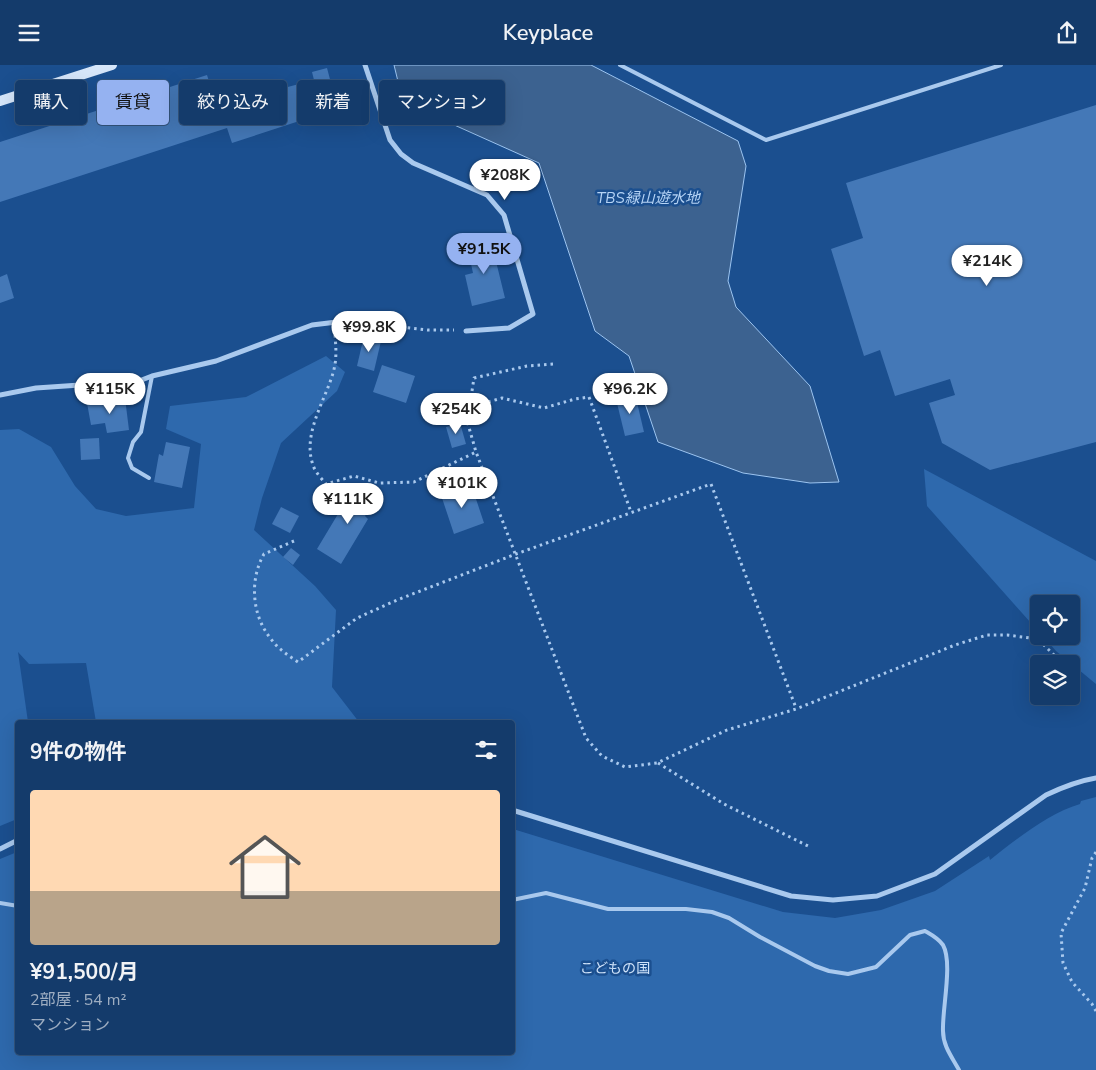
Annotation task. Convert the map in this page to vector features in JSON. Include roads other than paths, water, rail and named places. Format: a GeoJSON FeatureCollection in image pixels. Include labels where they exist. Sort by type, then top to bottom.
{"type":"FeatureCollection","features":[{"type":"Feature","properties":{"kind":"main road"},"geometry":{"type":"LineString","coordinates":[[0,101],[112,65]]}},
{"type":"Feature","properties":{"kind":"street"},"geometry":{"type":"LineString","coordinates":[[365,65],[390,140],[401,154],[413,163],[487,195],[504,215],[533,314],[509,328],[466,331]]}},
{"type":"Feature","properties":{"kind":"street"},"geometry":{"type":"LineString","coordinates":[[0,395],[36,388],[139,381],[152,376],[216,361],[312,325],[345,321]]}},
{"type":"Feature","properties":{"kind":"street"},"geometry":{"type":"LineString","coordinates":[[515,811],[791,896],[833,900],[877,896],[935,874],[1046,795],[1065,786],[1096,778]]}},
{"type":"Feature","properties":{"kind":"street"},"geometry":{"type":"LineString","coordinates":[[0,849],[15,842]]}},
{"type":"Feature","properties":{"kind":"lane"},"geometry":{"type":"LineString","coordinates":[[620,65],[766,140],[1001,65]]}},
{"type":"Feature","properties":{"kind":"lane"},"geometry":{"type":"LineString","coordinates":[[149,478],[132,468],[128,458],[133,443],[141,432],[152,376]]}},
{"type":"Feature","properties":{"kind":"lane"},"geometry":{"type":"LineString","coordinates":[[515,899],[546,893],[608,909],[686,909],[712,912],[729,918],[814,966],[848,974],[876,967],[910,935],[925,931],[936,937],[944,947],[947,963],[943,1031],[946,1048],[959,1070]]}},
{"type":"Feature","properties":{"kind":"lane"},"geometry":{"type":"LineString","coordinates":[[0,903],[15,906]]}},
{"type":"Feature","properties":{"kind":"water","name":"TBS緑山遊水地"},"geometry":{"type":"Polygon","coordinates":[[[394,65],[591,65],[738,141],[746,166],[728,281],[736,307],[810,386],[839,482],[810,483],[743,473],[658,442],[629,356],[595,331],[539,163],[454,125],[505,125],[505,80],[398,80],[394,65]]]}},
{"type":"Feature","properties":{"kind":"park label","name":"こどもの国"},"geometry":{"type":"Point","coordinates":[615,968]}}]}
